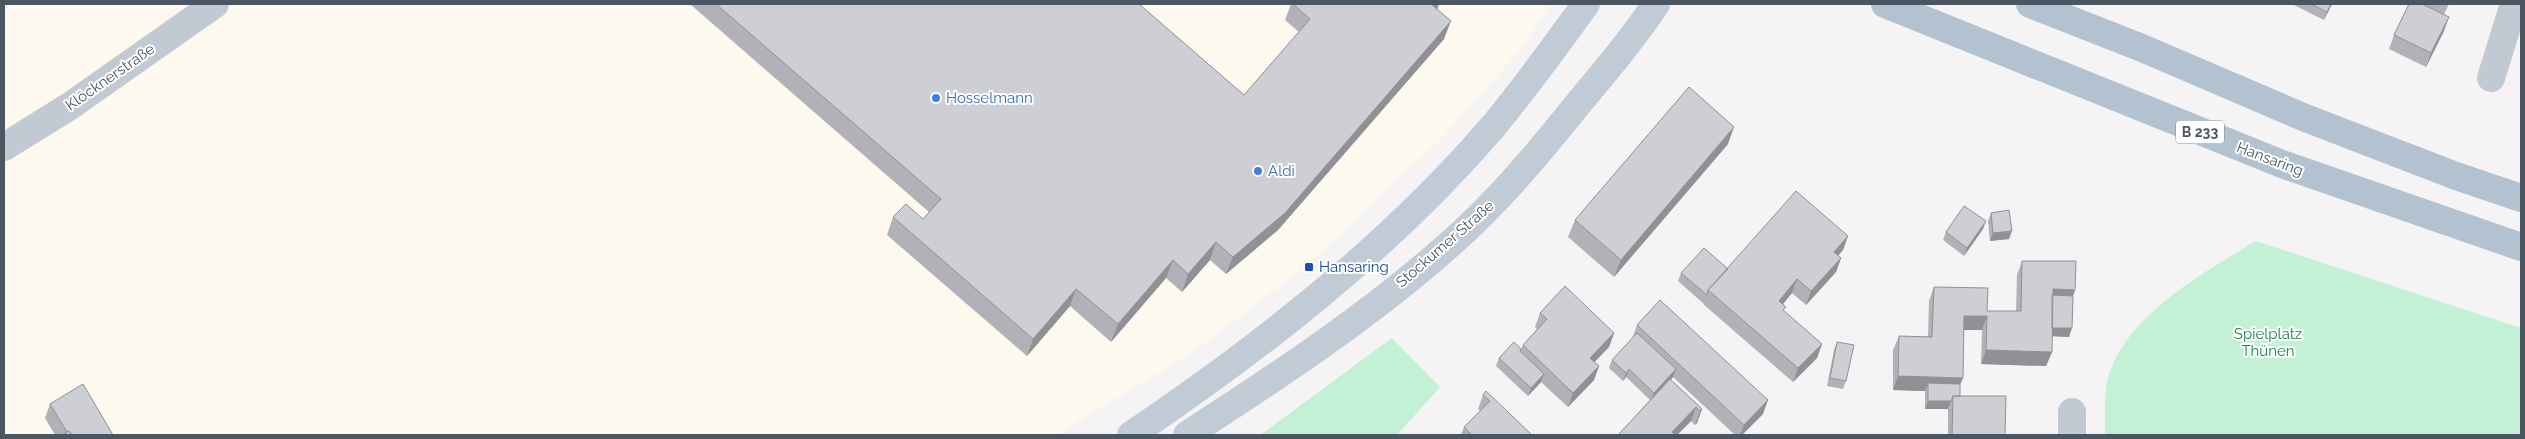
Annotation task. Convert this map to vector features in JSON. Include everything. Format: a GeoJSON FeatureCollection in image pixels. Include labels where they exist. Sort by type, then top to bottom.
{"type":"FeatureCollection","features":[{"type":"Feature","properties":{"kind":"main road"},"geometry":{"type":"LineString","coordinates":[[1131,435],[1259,345],[1330,287],[1381,241],[1490,130],[1586,4]]}},
{"type":"Feature","properties":{"kind":"main road","name":"Stockumer Straße"},"geometry":{"type":"LineString","coordinates":[[1187,435],[1311,353],[1450,244],[1534,159],[1631,40],[1656,4]]}},
{"type":"Feature","properties":{"kind":"main road","name":"Hansaring"},"geometry":{"type":"LineString","coordinates":[[1885,4],[2273,160],[2521,247]]}},
{"type":"Feature","properties":{"kind":"main road"},"geometry":{"type":"LineString","coordinates":[[2030,4],[2142,48],[2303,118],[2456,176],[2521,198]]}},
{"type":"Feature","properties":{"kind":"street","name":"Klöcknerstraße"},"geometry":{"type":"LineString","coordinates":[[4,147],[70,106],[215,4]]}},
{"type":"Feature","properties":{"kind":"street"},"geometry":{"type":"LineString","coordinates":[[2491,78],[2514,4]]}},
{"type":"Feature","properties":{"kind":"shaded area"},"geometry":{"type":"Polygon","coordinates":[[[4,4],[1551,4],[1520,50],[1443,137],[1305,267],[1189,355],[1055,435],[4,435],[4,4]]]}},
{"type":"Feature","properties":{"kind":"green space","name":"Spielplatz Thünen"},"geometry":{"type":"Polygon","coordinates":[[[2256,241],[2521,328],[2521,435],[2105,435],[2106,389],[2113,364],[2126,342],[2143,321],[2164,302],[2211,268],[2256,241]]]}},
{"type":"Feature","properties":{"kind":"green space"},"geometry":{"type":"Polygon","coordinates":[[[1392,338],[1440,387],[1397,435],[1260,435],[1392,338]]]}},
{"type":"Feature","properties":{"kind":"building"},"geometry":{"type":"Polygon","coordinates":[[[716,4],[1139,4],[1244,95],[1310,19],[1293,4],[1431,4],[1451,21],[1285,213],[1233,257],[1216,242],[1188,274],[1173,260],[1118,324],[1076,289],[1033,339],[893,217],[906,204],[923,219],[941,199],[716,4]]]}},
{"type":"Feature","properties":{"kind":"building"},"geometry":{"type":"Polygon","coordinates":[[[2311,4],[2331,4],[2327,12],[2311,4]]]}},
{"type":"Feature","properties":{"kind":"building"},"geometry":{"type":"Polygon","coordinates":[[[2409,4],[2422,4],[2449,17],[2431,53],[2394,35],[2409,4]]]}},
{"type":"Feature","properties":{"kind":"building"},"geometry":{"type":"Polygon","coordinates":[[[1689,87],[1734,127],[1621,260],[1575,220],[1689,87]]]}},
{"type":"Feature","properties":{"kind":"building"},"geometry":{"type":"Polygon","coordinates":[[[1796,191],[1848,236],[1834,252],[1841,258],[1811,291],[1797,279],[1779,301],[1786,307],[1783,310],[1822,344],[1798,368],[1708,290],[1796,191]]]}},
{"type":"Feature","properties":{"kind":"building"},"geometry":{"type":"Polygon","coordinates":[[[1964,206],[1986,221],[1967,248],[1946,232],[1964,206]]]}},
{"type":"Feature","properties":{"kind":"building"},"geometry":{"type":"Polygon","coordinates":[[[2009,210],[2012,231],[1993,233],[1991,213],[2009,210]]]}},
{"type":"Feature","properties":{"kind":"building"},"geometry":{"type":"Polygon","coordinates":[[[1704,248],[1728,269],[1708,290],[1707,295],[1681,273],[1704,248]]]}},
{"type":"Feature","properties":{"kind":"building"},"geometry":{"type":"Polygon","coordinates":[[[2022,261],[2076,261],[2075,290],[2053,289],[2052,352],[1986,350],[1987,316],[1964,316],[1963,378],[1898,376],[1899,336],[1932,337],[1934,287],[1988,288],[1987,311],[2021,311],[2022,261]]]}},
{"type":"Feature","properties":{"kind":"building"},"geometry":{"type":"Polygon","coordinates":[[[1565,286],[1614,333],[1590,358],[1599,366],[1573,393],[1523,345],[1547,319],[1540,313],[1565,286]]]}},
{"type":"Feature","properties":{"kind":"building"},"geometry":{"type":"Polygon","coordinates":[[[2052,295],[2073,296],[2072,328],[2052,328],[2052,295]]]}},
{"type":"Feature","properties":{"kind":"building"},"geometry":{"type":"Polygon","coordinates":[[[1660,300],[1768,400],[1744,425],[1637,325],[1660,300]]]}},
{"type":"Feature","properties":{"kind":"building"},"geometry":{"type":"Polygon","coordinates":[[[1637,333],[1676,369],[1654,393],[1629,369],[1626,373],[1612,360],[1637,333]]]}},
{"type":"Feature","properties":{"kind":"building"},"geometry":{"type":"Polygon","coordinates":[[[1514,342],[1521,349],[1520,351],[1544,374],[1531,388],[1499,358],[1514,342]]]}},
{"type":"Feature","properties":{"kind":"building"},"geometry":{"type":"Polygon","coordinates":[[[1837,342],[1854,345],[1846,381],[1830,378],[1837,342]]]}},
{"type":"Feature","properties":{"kind":"building"},"geometry":{"type":"Polygon","coordinates":[[[1670,379],[1702,409],[1700,411],[1696,407],[1672,432],[1676,435],[1618,435],[1670,379]]]}},
{"type":"Feature","properties":{"kind":"building"},"geometry":{"type":"Polygon","coordinates":[[[1928,383],[1960,384],[1960,396],[1953,396],[1951,401],[1928,401],[1928,383]]]}},
{"type":"Feature","properties":{"kind":"building"},"geometry":{"type":"Polygon","coordinates":[[[83,384],[113,435],[72,435],[69,431],[67,432],[50,404],[83,384]]]}},
{"type":"Feature","properties":{"kind":"building"},"geometry":{"type":"Polygon","coordinates":[[[1486,391],[1532,435],[1472,435],[1464,427],[1490,401],[1483,395],[1486,391]]]}},
{"type":"Feature","properties":{"kind":"building"},"geometry":{"type":"Polygon","coordinates":[[[1953,396],[2006,396],[2005,435],[1952,435],[1953,396]]]}},
{"type":"Feature","properties":{"kind":"building"},"geometry":{"type":"Polygon","coordinates":[[[69,431],[72,435],[62,435],[69,431]]]}},
{"type":"Feature","properties":{"kind":"place","name":"Hosselmann"},"geometry":{"type":"Point","coordinates":[936,98]}},
{"type":"Feature","properties":{"kind":"place","name":"Aldi"},"geometry":{"type":"Point","coordinates":[1258,171]}},
{"type":"Feature","properties":{"kind":"place","name":"Hansaring"},"geometry":{"type":"Point","coordinates":[1309,267]}}]}
